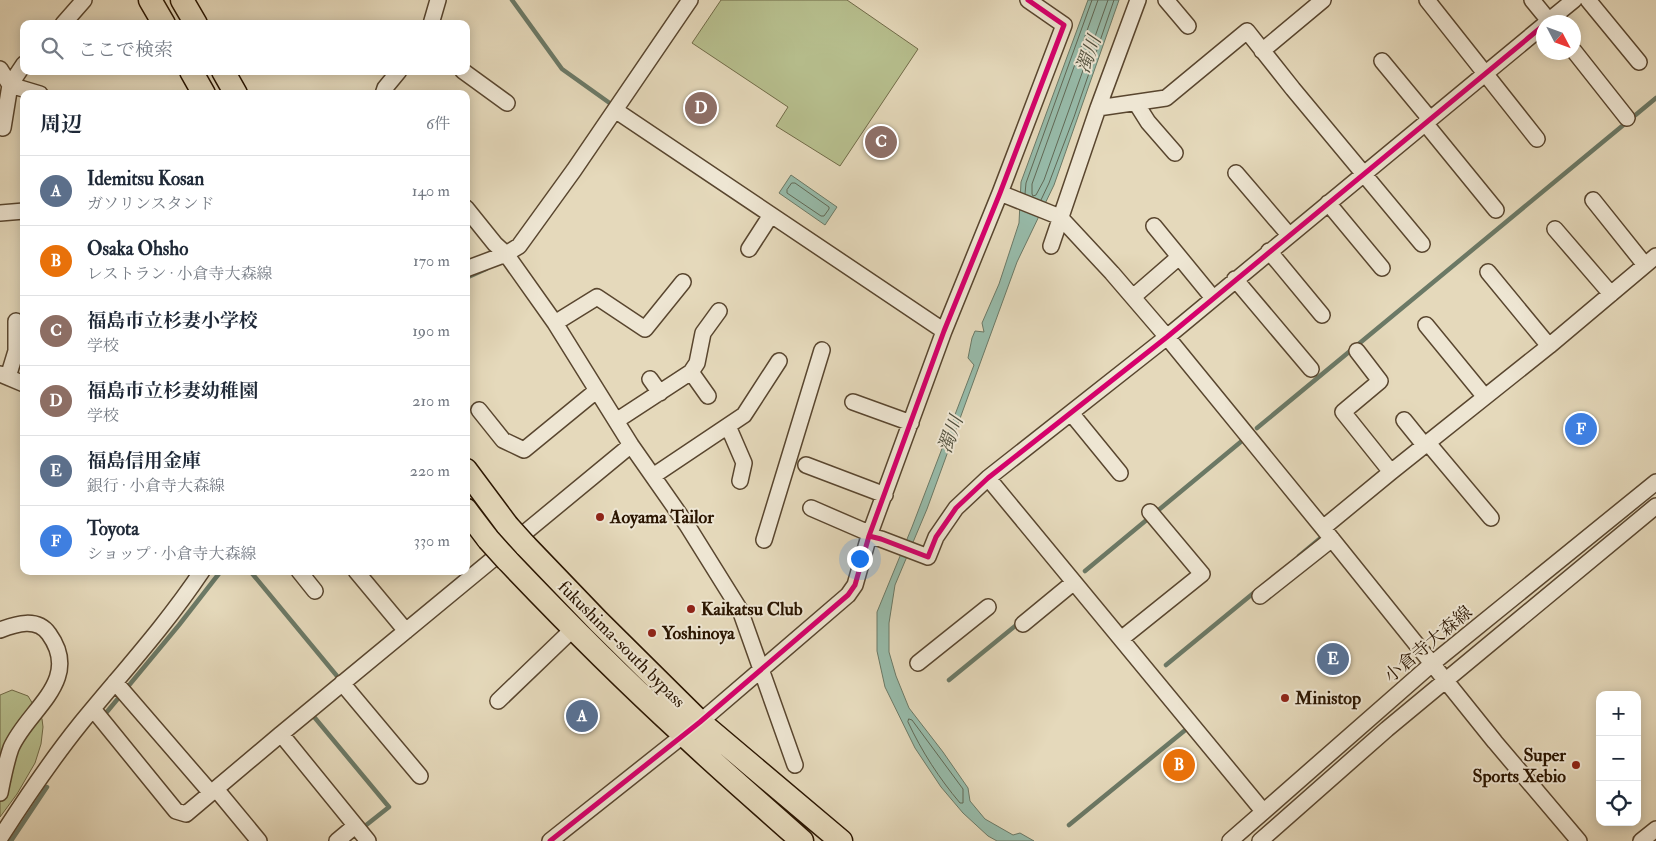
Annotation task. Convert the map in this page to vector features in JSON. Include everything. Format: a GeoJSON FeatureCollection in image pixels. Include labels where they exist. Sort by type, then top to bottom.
{"type":"FeatureCollection","features":[{"type":"Feature","properties":{"kind":"highway"},"geometry":{"type":"LineString","coordinates":[[150,0],[162,20]]}},
{"type":"Feature","properties":{"kind":"highway"},"geometry":{"type":"LineString","coordinates":[[182,0],[194,20]]}},
{"type":"Feature","properties":{"kind":"highway"},"geometry":{"type":"LineString","coordinates":[[193,75],[202,90]]}},
{"type":"Feature","properties":{"kind":"highway"},"geometry":{"type":"LineString","coordinates":[[225,75],[234,90]]}},
{"type":"Feature","properties":{"kind":"highway","name":"fukushima-south bypass"},"geometry":{"type":"LineString","coordinates":[[470,475],[525,545],[605,628],[692,729],[802,841]]}},
{"type":"Feature","properties":{"kind":"highway","name":"fukushima-south bypass"},"geometry":{"type":"LineString","coordinates":[[470,515],[507,560],[573,629],[692,729],[841,841]]}},
{"type":"Feature","properties":{"kind":"street"},"geometry":{"type":"LineString","coordinates":[[66,20],[84,0]]}},
{"type":"Feature","properties":{"kind":"street"},"geometry":{"type":"LineString","coordinates":[[432,20],[438,0]]}},
{"type":"Feature","properties":{"kind":"street"},"geometry":{"type":"LineString","coordinates":[[470,268],[506,254],[519,246],[690,0]]}},
{"type":"Feature","properties":{"kind":"street"},"geometry":{"type":"LineString","coordinates":[[550,841],[692,729],[848,595],[855,585],[874,536],[884,494],[944,331],[1000,193],[1064,25],[1028,0]]}},
{"type":"Feature","properties":{"kind":"street"},"geometry":{"type":"LineString","coordinates":[[1051,246],[1098,108],[1138,0]]}},
{"type":"Feature","properties":{"kind":"street"},"geometry":{"type":"LineString","coordinates":[[1166,0],[1188,26]]}},
{"type":"Feature","properties":{"kind":"street"},"geometry":{"type":"LineString","coordinates":[[1262,51],[1323,0]]}},
{"type":"Feature","properties":{"kind":"street"},"geometry":{"type":"LineString","coordinates":[[1427,0],[1484,74],[1537,138]]}},
{"type":"Feature","properties":{"kind":"street"},"geometry":{"type":"LineString","coordinates":[[1532,0],[1542,15]]}},
{"type":"Feature","properties":{"kind":"street"},"geometry":{"type":"LineString","coordinates":[[1556,15],[1574,0]]}},
{"type":"Feature","properties":{"kind":"street"},"geometry":{"type":"LineString","coordinates":[[1588,0],[1639,62]]}},
{"type":"Feature","properties":{"kind":"street"},"geometry":{"type":"LineString","coordinates":[[1098,108],[1166,98],[1246,30],[1422,244]]}},
{"type":"Feature","properties":{"kind":"street"},"geometry":{"type":"LineString","coordinates":[[811,508],[928,557],[936,537],[956,508],[988,478],[1167,337],[1536,32]]}},
{"type":"Feature","properties":{"kind":"street"},"geometry":{"type":"LineString","coordinates":[[1580,60],[1627,118]]}},
{"type":"Feature","properties":{"kind":"street"},"geometry":{"type":"LineString","coordinates":[[1382,61],[1496,210]]}},
{"type":"Feature","properties":{"kind":"street"},"geometry":{"type":"LineString","coordinates":[[0,69],[5,90],[3,128]]}},
{"type":"Feature","properties":{"kind":"street"},"geometry":{"type":"LineString","coordinates":[[5,90],[20,69]]}},
{"type":"Feature","properties":{"kind":"street"},"geometry":{"type":"LineString","coordinates":[[384,90],[396,75]]}},
{"type":"Feature","properties":{"kind":"street"},"geometry":{"type":"LineString","coordinates":[[468,75],[507,103]]}},
{"type":"Feature","properties":{"kind":"street"},"geometry":{"type":"LineString","coordinates":[[5,90],[20,92]]}},
{"type":"Feature","properties":{"kind":"street"},"geometry":{"type":"LineString","coordinates":[[1136,102],[1148,122],[1175,154]]}},
{"type":"Feature","properties":{"kind":"street"},"geometry":{"type":"LineString","coordinates":[[615,110],[944,331]]}},
{"type":"Feature","properties":{"kind":"street"},"geometry":{"type":"LineString","coordinates":[[1236,174],[1289,235]]}},
{"type":"Feature","properties":{"kind":"street"},"geometry":{"type":"LineString","coordinates":[[1000,193],[1060,217],[1133,297],[1328,533],[1495,742],[1579,841]]}},
{"type":"Feature","properties":{"kind":"street"},"geometry":{"type":"LineString","coordinates":[[1260,596],[1391,472],[1549,346],[1651,260],[1593,200]]}},
{"type":"Feature","properties":{"kind":"street"},"geometry":{"type":"LineString","coordinates":[[1328,203],[1382,268]]}},
{"type":"Feature","properties":{"kind":"street"},"geometry":{"type":"LineString","coordinates":[[0,213],[20,211]]}},
{"type":"Feature","properties":{"kind":"street"},"geometry":{"type":"LineString","coordinates":[[470,213],[495,244],[506,254],[555,323],[596,391],[687,525],[740,610],[796,765]]}},
{"type":"Feature","properties":{"kind":"street"},"geometry":{"type":"LineString","coordinates":[[749,248],[771,215]]}},
{"type":"Feature","properties":{"kind":"street"},"geometry":{"type":"LineString","coordinates":[[1154,226],[1213,298]]}},
{"type":"Feature","properties":{"kind":"street"},"geometry":{"type":"LineString","coordinates":[[1555,229],[1610,294]]}},
{"type":"Feature","properties":{"kind":"street"},"geometry":{"type":"LineString","coordinates":[[1269,251],[1322,315]]}},
{"type":"Feature","properties":{"kind":"street"},"geometry":{"type":"LineString","coordinates":[[1133,297],[1179,257]]}},
{"type":"Feature","properties":{"kind":"street"},"geometry":{"type":"LineString","coordinates":[[1488,272],[1549,346]]}},
{"type":"Feature","properties":{"kind":"street"},"geometry":{"type":"LineString","coordinates":[[1235,280],[1311,369]]}},
{"type":"Feature","properties":{"kind":"street"},"geometry":{"type":"LineString","coordinates":[[555,323],[596,297],[645,329],[683,282]]}},
{"type":"Feature","properties":{"kind":"street"},"geometry":{"type":"LineString","coordinates":[[616,421],[691,372],[697,363],[702,333],[719,311]]}},
{"type":"Feature","properties":{"kind":"street"},"geometry":{"type":"LineString","coordinates":[[16,321],[16,351],[4,376],[20,382]]}},
{"type":"Feature","properties":{"kind":"street"},"geometry":{"type":"LineString","coordinates":[[1426,325],[1485,397]]}},
{"type":"Feature","properties":{"kind":"street"},"geometry":{"type":"LineString","coordinates":[[764,540],[822,350]]}},
{"type":"Feature","properties":{"kind":"street"},"geometry":{"type":"LineString","coordinates":[[1357,351],[1380,381],[1343,412],[1391,472]]}},
{"type":"Feature","properties":{"kind":"street"},"geometry":{"type":"LineString","coordinates":[[653,476],[744,415],[779,361]]}},
{"type":"Feature","properties":{"kind":"street"},"geometry":{"type":"LineString","coordinates":[[691,372],[708,396]]}},
{"type":"Feature","properties":{"kind":"street"},"geometry":{"type":"LineString","coordinates":[[650,379],[660,393]]}},
{"type":"Feature","properties":{"kind":"street"},"geometry":{"type":"LineString","coordinates":[[479,410],[504,440],[524,450],[596,391]]}},
{"type":"Feature","properties":{"kind":"street"},"geometry":{"type":"LineString","coordinates":[[852,402],[911,423]]}},
{"type":"Feature","properties":{"kind":"street"},"geometry":{"type":"LineString","coordinates":[[1071,412],[1120,473]]}},
{"type":"Feature","properties":{"kind":"street"},"geometry":{"type":"LineString","coordinates":[[1404,420],[1491,518]]}},
{"type":"Feature","properties":{"kind":"street"},"geometry":{"type":"LineString","coordinates":[[728,426],[744,463],[740,481]]}},
{"type":"Feature","properties":{"kind":"street"},"geometry":{"type":"LineString","coordinates":[[93,709],[176,811],[186,814],[631,445]]}},
{"type":"Feature","properties":{"kind":"street"},"geometry":{"type":"LineString","coordinates":[[806,465],[884,494]]}},
{"type":"Feature","properties":{"kind":"street"},"geometry":{"type":"LineString","coordinates":[[988,478],[1263,811]]}},
{"type":"Feature","properties":{"kind":"street","name":"小倉寺大森線"},"geometry":{"type":"LineString","coordinates":[[1230,841],[1433,663],[1656,482]]}},
{"type":"Feature","properties":{"kind":"street"},"geometry":{"type":"LineString","coordinates":[[1260,841],[1387,729],[1656,506]]}},
{"type":"Feature","properties":{"kind":"street"},"geometry":{"type":"LineString","coordinates":[[1121,639],[1202,574],[1150,512]]}},
{"type":"Feature","properties":{"kind":"street"},"geometry":{"type":"LineString","coordinates":[[0,838],[29,794],[93,709],[180,605],[199,575]]}},
{"type":"Feature","properties":{"kind":"street"},"geometry":{"type":"LineString","coordinates":[[302,575],[315,591]]}},
{"type":"Feature","properties":{"kind":"street"},"geometry":{"type":"LineString","coordinates":[[361,575],[406,631]]}},
{"type":"Feature","properties":{"kind":"street"},"geometry":{"type":"LineString","coordinates":[[1024,624],[1074,582]]}},
{"type":"Feature","properties":{"kind":"street"},"geometry":{"type":"LineString","coordinates":[[918,663],[988,607]]}},
{"type":"Feature","properties":{"kind":"street"},"geometry":{"type":"LineString","coordinates":[[0,630],[28,623],[44,628],[58,652],[59,666],[51,694],[22,728],[11,748],[0,793]]}},
{"type":"Feature","properties":{"kind":"street"},"geometry":{"type":"LineString","coordinates":[[498,702],[573,629]]}},
{"type":"Feature","properties":{"kind":"street"},"geometry":{"type":"LineString","coordinates":[[115,682],[259,841]]}},
{"type":"Feature","properties":{"kind":"street"},"geometry":{"type":"LineString","coordinates":[[342,683],[420,776]]}},
{"type":"Feature","properties":{"kind":"street"},"geometry":{"type":"LineString","coordinates":[[281,734],[368,841]]}},
{"type":"Feature","properties":{"kind":"street"},"geometry":{"type":"LineString","coordinates":[[338,841],[355,826]]}},
{"type":"Feature","properties":{"kind":"street"},"geometry":{"type":"LineString","coordinates":[[1641,841],[1656,828]]}},
{"type":"Feature","properties":{"kind":"shaded area"},"geometry":{"type":"Polygon","coordinates":[[[721,0],[847,0],[918,49],[840,166],[776,126],[788,107],[692,43],[721,0]]]}},
{"type":"Feature","properties":{"kind":"shaded area"},"geometry":{"type":"Polygon","coordinates":[[[12,690],[28,696],[42,719],[43,727],[41,744],[35,763],[17,794],[0,817],[0,695],[12,690]]]}},
{"type":"Feature","properties":{"kind":"water","name":"濁川"},"geometry":{"type":"Polygon","coordinates":[[[1088,0],[1119,0],[1054,185],[1017,262],[927,509],[895,585],[889,623],[889,652],[909,708],[968,788],[970,801],[985,819],[1013,835],[1020,833],[1034,841],[997,841],[988,836],[963,813],[941,787],[915,748],[885,687],[877,651],[877,612],[912,527],[974,365],[968,358],[972,338],[975,331],[984,332],[982,323],[999,284],[1019,223],[1021,182],[1088,0]]]}},
{"type":"Feature","properties":{"kind":"water"},"geometry":{"type":"Polygon","coordinates":[[[791,175],[837,207],[825,225],[779,193],[791,175]]]}},
{"type":"Feature","properties":{"kind":"waterway"},"geometry":{"type":"LineString","coordinates":[[512,0],[562,69],[611,104]]}},
{"type":"Feature","properties":{"kind":"waterway"},"geometry":{"type":"LineString","coordinates":[[1257,428],[1656,98]]}},
{"type":"Feature","properties":{"kind":"waterway"},"geometry":{"type":"LineString","coordinates":[[470,276],[486,269]]}},
{"type":"Feature","properties":{"kind":"waterway"},"geometry":{"type":"LineString","coordinates":[[1085,571],[1243,440]]}},
{"type":"Feature","properties":{"kind":"waterway"},"geometry":{"type":"LineString","coordinates":[[1299,556],[1323,536]]}},
{"type":"Feature","properties":{"kind":"waterway"},"geometry":{"type":"LineString","coordinates":[[106,713],[218,575]]}},
{"type":"Feature","properties":{"kind":"waterway"},"geometry":{"type":"LineString","coordinates":[[253,575],[337,676],[339,679],[337,680]]}},
{"type":"Feature","properties":{"kind":"waterway"},"geometry":{"type":"LineString","coordinates":[[1166,665],[1256,591]]}},
{"type":"Feature","properties":{"kind":"waterway"},"geometry":{"type":"LineString","coordinates":[[949,680],[1020,622]]}},
{"type":"Feature","properties":{"kind":"waterway"},"geometry":{"type":"LineString","coordinates":[[310,712],[389,807],[365,826]]}},
{"type":"Feature","properties":{"kind":"waterway"},"geometry":{"type":"LineString","coordinates":[[1069,825],[1189,727]]}},
{"type":"Feature","properties":{"kind":"waterway"},"geometry":{"type":"LineString","coordinates":[[11,841],[47,787]]}},
{"type":"Feature","properties":{"kind":"cycle path"},"geometry":{"type":"LineString","coordinates":[[550,841],[700,722],[848,595],[855,585],[869,536],[944,331],[1000,193],[1064,25],[1028,0]]}},
{"type":"Feature","properties":{"kind":"cycle path"},"geometry":{"type":"LineString","coordinates":[[869,536],[928,557],[936,537],[956,508],[988,478],[1167,337],[1536,32]]}},
{"type":"Feature","properties":{"kind":"place","name":"福島市立杉妻幼稚園"},"geometry":{"type":"Point","coordinates":[701,108]}},
{"type":"Feature","properties":{"kind":"place","name":"福島市立杉妻小学校"},"geometry":{"type":"Point","coordinates":[881,142]}},
{"type":"Feature","properties":{"kind":"place","name":"Toyota"},"geometry":{"type":"Point","coordinates":[1581,429]}},
{"type":"Feature","properties":{"kind":"place","name":"Aoyama Tailor"},"geometry":{"type":"Point","coordinates":[600,517]}},
{"type":"Feature","properties":{"kind":"place","name":"Kaikatsu Club"},"geometry":{"type":"Point","coordinates":[691,609]}},
{"type":"Feature","properties":{"kind":"place","name":"Yoshinoya"},"geometry":{"type":"Point","coordinates":[652,633]}},
{"type":"Feature","properties":{"kind":"place","name":"福島信用金庫"},"geometry":{"type":"Point","coordinates":[1333,659]}},
{"type":"Feature","properties":{"kind":"place","name":"Ministop"},"geometry":{"type":"Point","coordinates":[1285,698]}},
{"type":"Feature","properties":{"kind":"place","name":"Idemitsu Kosan"},"geometry":{"type":"Point","coordinates":[582,716]}},
{"type":"Feature","properties":{"kind":"place","name":"Osaka Ohsho"},"geometry":{"type":"Point","coordinates":[1179,765]}},
{"type":"Feature","properties":{"kind":"place","name":"Super Sports Xebio"},"geometry":{"type":"Point","coordinates":[1576,765]}}]}
